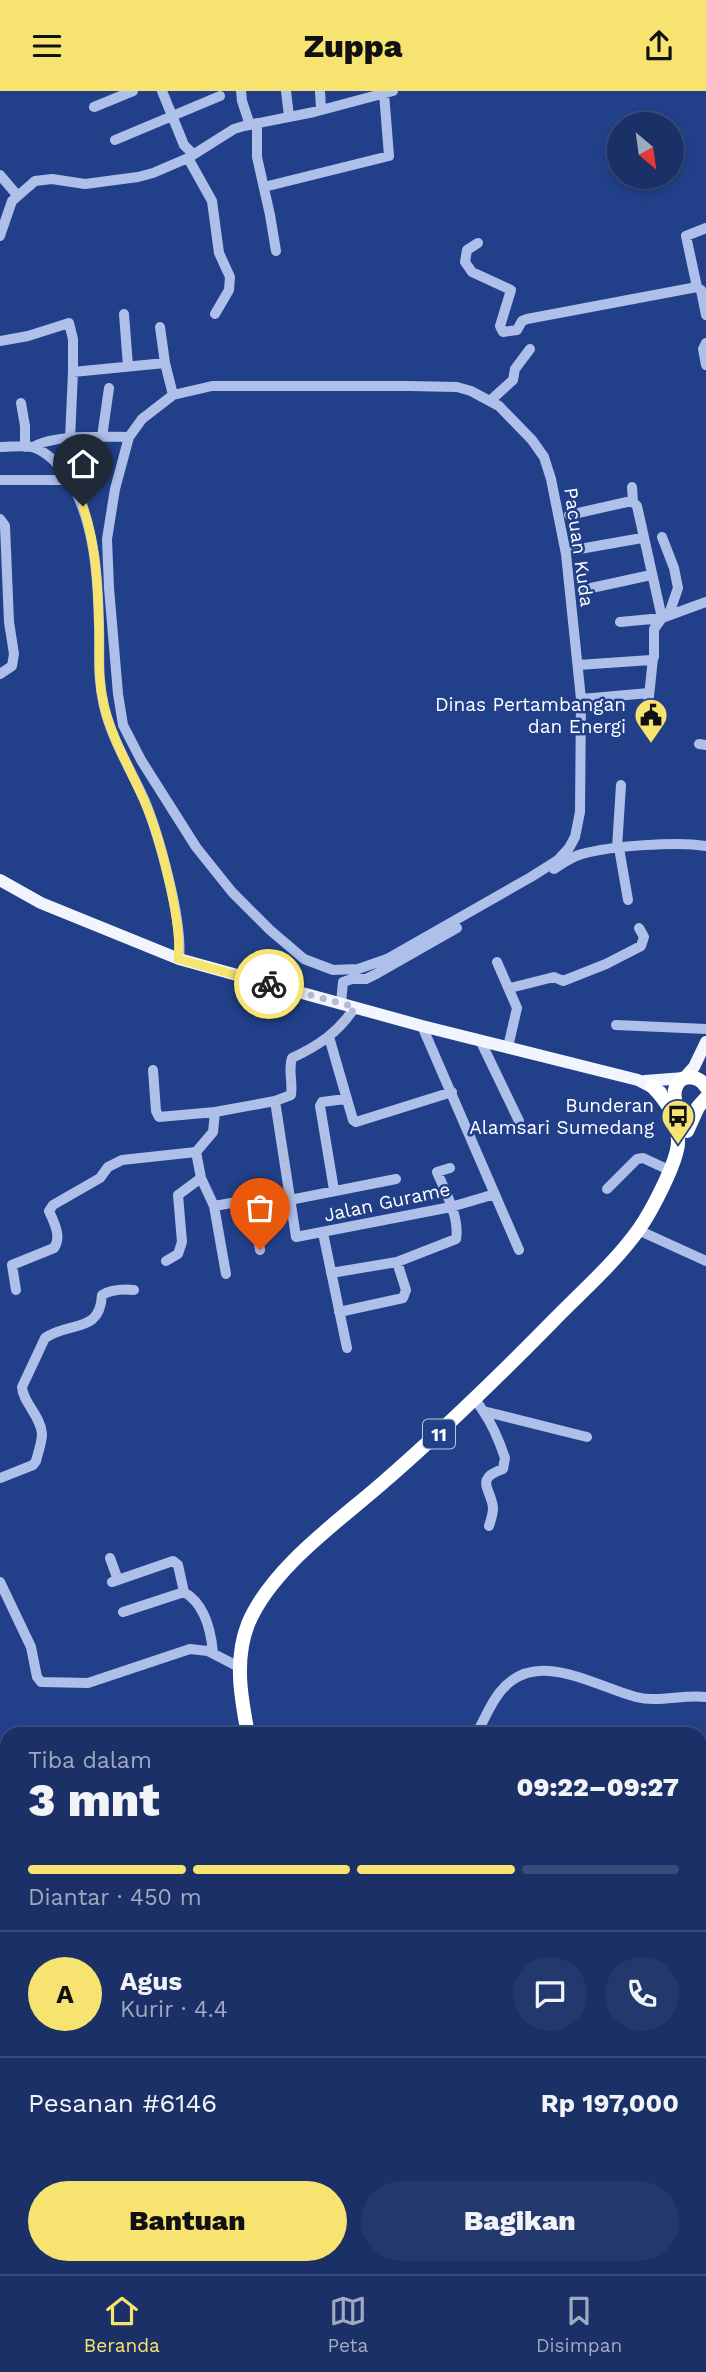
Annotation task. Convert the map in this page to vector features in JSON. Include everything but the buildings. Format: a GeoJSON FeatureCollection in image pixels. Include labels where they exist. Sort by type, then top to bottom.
{"type":"FeatureCollection","features":[{"type":"Feature","properties":{"kind":"highway"},"geometry":{"type":"LineString","coordinates":[[684,1078],[699,1079],[706,1087]]}},
{"type":"Feature","properties":{"kind":"highway","name":"11"},"geometry":{"type":"LineString","coordinates":[[681,1133],[674,1091],[679,1081],[684,1078]]}},
{"type":"Feature","properties":{"kind":"highway"},"geometry":{"type":"LineString","coordinates":[[649,1082],[669,1106],[681,1133]]}},
{"type":"Feature","properties":{"kind":"highway","name":"11"},"geometry":{"type":"LineString","coordinates":[[677,1102],[684,1108],[704,1107]]}},
{"type":"Feature","properties":{"kind":"highway","name":"11"},"geometry":{"type":"LineString","coordinates":[[247,1727],[239,1667],[249,1623],[280,1576],[307,1548],[479,1405],[594,1280],[638,1230],[669,1170],[681,1133],[704,1107]]}},
{"type":"Feature","properties":{"kind":"main road"},"geometry":{"type":"LineString","coordinates":[[0,880],[41,903],[178,959],[422,1026],[649,1082],[684,1078],[694,1067],[703,1048]]}},
{"type":"Feature","properties":{"kind":"main road"},"geometry":{"type":"LineString","coordinates":[[649,1082],[681,1071],[703,1048]]}},
{"type":"Feature","properties":{"kind":"main road"},"geometry":{"type":"LineString","coordinates":[[649,1082],[677,1102]]}},
{"type":"Feature","properties":{"kind":"street"},"geometry":{"type":"LineString","coordinates":[[94,107],[133,91]]}},
{"type":"Feature","properties":{"kind":"street"},"geometry":{"type":"LineString","coordinates":[[162,91],[184,145],[212,201],[219,253],[230,277],[229,290],[215,314]]}},
{"type":"Feature","properties":{"kind":"street"},"geometry":{"type":"LineString","coordinates":[[241,91],[242,101],[253,124],[276,251]]}},
{"type":"Feature","properties":{"kind":"street"},"geometry":{"type":"LineString","coordinates":[[286,91],[289,116]]}},
{"type":"Feature","properties":{"kind":"street"},"geometry":{"type":"LineString","coordinates":[[320,91],[321,110]]}},
{"type":"Feature","properties":{"kind":"street"},"geometry":{"type":"LineString","coordinates":[[0,236],[7,211],[17,195],[35,181],[85,184],[119,181],[153,173],[190,156],[234,129],[321,110],[384,92],[389,156],[264,187]]}},
{"type":"Feature","properties":{"kind":"street"},"geometry":{"type":"LineString","coordinates":[[115,140],[220,96]]}},
{"type":"Feature","properties":{"kind":"street"},"geometry":{"type":"LineString","coordinates":[[0,175],[17,195]]}},
{"type":"Feature","properties":{"kind":"street"},"geometry":{"type":"LineString","coordinates":[[706,228],[687,236],[697,287],[701,290],[706,315]]}},
{"type":"Feature","properties":{"kind":"street"},"geometry":{"type":"LineString","coordinates":[[478,243],[467,250],[465,262],[470,270],[511,290],[500,326],[500,330],[505,332],[517,330],[527,319],[697,287]]}},
{"type":"Feature","properties":{"kind":"street"},"geometry":{"type":"LineString","coordinates":[[124,314],[128,366]]}},
{"type":"Feature","properties":{"kind":"street"},"geometry":{"type":"LineString","coordinates":[[0,341],[28,336],[69,323],[73,339],[70,439]]}},
{"type":"Feature","properties":{"kind":"street"},"geometry":{"type":"LineString","coordinates":[[160,327],[164,363],[173,395]]}},
{"type":"Feature","properties":{"kind":"street"},"geometry":{"type":"LineString","coordinates":[[706,343],[703,349],[706,365]]}},
{"type":"Feature","properties":{"kind":"street"},"geometry":{"type":"LineString","coordinates":[[491,400],[513,380],[515,369],[530,349]]}},
{"type":"Feature","properties":{"kind":"street"},"geometry":{"type":"LineString","coordinates":[[73,372],[164,363]]}},
{"type":"Feature","properties":{"kind":"street","name":"Pacuan Kuda"},"geometry":{"type":"LineString","coordinates":[[212,386],[457,387],[491,400],[532,440],[544,457],[566,554],[581,699],[580,812],[575,837],[558,860],[488,903],[372,965],[346,971],[333,970],[304,959],[270,930],[208,864],[141,761],[123,725],[111,617],[107,539],[115,489],[129,437],[142,419],[173,395],[212,386]]}},
{"type":"Feature","properties":{"kind":"street"},"geometry":{"type":"LineString","coordinates":[[102,437],[109,389]]}},
{"type":"Feature","properties":{"kind":"street"},"geometry":{"type":"LineString","coordinates":[[21,403],[29,447],[56,463],[70,480],[89,523],[99,628],[98,671],[104,708],[158,840],[181,941],[178,959]]}},
{"type":"Feature","properties":{"kind":"street"},"geometry":{"type":"LineString","coordinates":[[0,447],[29,447],[43,442],[70,439],[129,437]]}},
{"type":"Feature","properties":{"kind":"street"},"geometry":{"type":"LineString","coordinates":[[0,480],[70,480]]}},
{"type":"Feature","properties":{"kind":"street"},"geometry":{"type":"LineString","coordinates":[[632,487],[651,575],[666,616]]}},
{"type":"Feature","properties":{"kind":"street"},"geometry":{"type":"LineString","coordinates":[[569,515],[634,502]]}},
{"type":"Feature","properties":{"kind":"street"},"geometry":{"type":"LineString","coordinates":[[0,519],[5,526],[9,622],[14,654],[12,666],[0,674]]}},
{"type":"Feature","properties":{"kind":"street"},"geometry":{"type":"LineString","coordinates":[[648,706],[655,649],[654,629],[666,616],[678,588],[662,537]]}},
{"type":"Feature","properties":{"kind":"street"},"geometry":{"type":"LineString","coordinates":[[573,550],[642,538]]}},
{"type":"Feature","properties":{"kind":"street"},"geometry":{"type":"LineString","coordinates":[[582,590],[651,575]]}},
{"type":"Feature","properties":{"kind":"street"},"geometry":{"type":"LineString","coordinates":[[620,622],[666,616],[706,602]]}},
{"type":"Feature","properties":{"kind":"street"},"geometry":{"type":"LineString","coordinates":[[578,665],[653,658]]}},
{"type":"Feature","properties":{"kind":"street"},"geometry":{"type":"LineString","coordinates":[[581,699],[649,693]]}},
{"type":"Feature","properties":{"kind":"street"},"geometry":{"type":"LineString","coordinates":[[621,785],[618,848],[628,900]]}},
{"type":"Feature","properties":{"kind":"street"},"geometry":{"type":"LineString","coordinates":[[341,1003],[341,985],[347,979],[363,979],[378,973],[578,855],[618,848],[691,843],[706,846]]}},
{"type":"Feature","properties":{"kind":"street"},"geometry":{"type":"LineString","coordinates":[[510,988],[554,977],[562,981],[606,964],[641,946],[644,941],[639,928]]}},
{"type":"Feature","properties":{"kind":"street"},"geometry":{"type":"LineString","coordinates":[[497,962],[517,1008],[508,1047]]}},
{"type":"Feature","properties":{"kind":"street"},"geometry":{"type":"LineString","coordinates":[[153,1070],[156,1111],[159,1118],[215,1112],[275,1101],[291,1095],[289,1066],[292,1058],[318,1046],[345,1023],[355,1007]]}},
{"type":"Feature","properties":{"kind":"street"},"geometry":{"type":"LineString","coordinates":[[616,1025],[706,1029]]}},
{"type":"Feature","properties":{"kind":"street"},"geometry":{"type":"LineString","coordinates":[[422,1026],[519,1250]]}},
{"type":"Feature","properties":{"kind":"street"},"geometry":{"type":"LineString","coordinates":[[329,1037],[345,1099],[356,1122],[452,1092]]}},
{"type":"Feature","properties":{"kind":"street"},"geometry":{"type":"LineString","coordinates":[[480,1040],[519,1121]]}},
{"type":"Feature","properties":{"kind":"street"},"geometry":{"type":"LineString","coordinates":[[334,1190],[320,1106],[323,1102],[345,1099]]}},
{"type":"Feature","properties":{"kind":"street","name":"Jalan Gurame"},"geometry":{"type":"LineString","coordinates":[[275,1101],[296,1237],[451,1207],[495,1194]]}},
{"type":"Feature","properties":{"kind":"street"},"geometry":{"type":"LineString","coordinates":[[16,1290],[12,1268],[14,1263],[54,1248],[57,1243],[58,1235],[49,1211],[53,1205],[100,1178],[108,1167],[122,1160],[196,1151],[214,1132],[215,1112]]}},
{"type":"Feature","properties":{"kind":"street"},"geometry":{"type":"LineString","coordinates":[[196,1151],[201,1178],[214,1206],[226,1274]]}},
{"type":"Feature","properties":{"kind":"street"},"geometry":{"type":"LineString","coordinates":[[607,1189],[637,1159],[643,1158],[669,1170]]}},
{"type":"Feature","properties":{"kind":"street"},"geometry":{"type":"LineString","coordinates":[[331,1273],[397,1262],[456,1238],[451,1207],[438,1172],[450,1167]]}},
{"type":"Feature","properties":{"kind":"street"},"geometry":{"type":"LineString","coordinates":[[166,1261],[178,1254],[182,1242],[178,1195],[201,1178]]}},
{"type":"Feature","properties":{"kind":"street"},"geometry":{"type":"LineString","coordinates":[[214,1206],[243,1201],[253,1206],[396,1179]]}},
{"type":"Feature","properties":{"kind":"street"},"geometry":{"type":"LineString","coordinates":[[253,1206],[260,1250]]}},
{"type":"Feature","properties":{"kind":"street"},"geometry":{"type":"LineString","coordinates":[[638,1230],[706,1261]]}},
{"type":"Feature","properties":{"kind":"street"},"geometry":{"type":"LineString","coordinates":[[323,1233],[347,1348]]}},
{"type":"Feature","properties":{"kind":"street"},"geometry":{"type":"LineString","coordinates":[[339,1312],[403,1298],[406,1290],[397,1262]]}},
{"type":"Feature","properties":{"kind":"street"},"geometry":{"type":"LineString","coordinates":[[0,1478],[33,1465],[36,1461],[42,1434],[22,1393],[22,1387],[45,1338],[89,1323],[96,1317],[104,1293],[122,1289],[134,1290]]}},
{"type":"Feature","properties":{"kind":"street"},"geometry":{"type":"LineString","coordinates":[[479,1405],[587,1437]]}},
{"type":"Feature","properties":{"kind":"street"},"geometry":{"type":"LineString","coordinates":[[479,1405],[491,1423],[505,1458],[503,1469],[494,1472],[486,1483],[493,1508],[489,1525]]}},
{"type":"Feature","properties":{"kind":"street"},"geometry":{"type":"LineString","coordinates":[[110,1558],[115,1581],[173,1561],[178,1565],[184,1592],[195,1601],[204,1615],[211,1637],[212,1653]]}},
{"type":"Feature","properties":{"kind":"street"},"geometry":{"type":"LineString","coordinates":[[0,1582],[31,1647],[37,1677],[41,1682],[88,1683],[190,1649],[212,1653],[239,1667]]}},
{"type":"Feature","properties":{"kind":"street"},"geometry":{"type":"LineString","coordinates":[[123,1612],[184,1592]]}},
{"type":"Feature","properties":{"kind":"street"},"geometry":{"type":"LineString","coordinates":[[480,1727],[500,1692],[512,1681],[531,1672],[546,1670],[571,1675],[639,1698],[706,1697]]}},
{"type":"Feature","properties":{"kind":"way so far"},"geometry":{"type":"LineString","coordinates":[[260,1250],[253,1206],[291,1200],[275,1101],[291,1095],[289,1066],[292,1058],[318,1046],[345,1023],[355,1007],[269,984]]}},
{"type":"Feature","properties":{"kind":"place","name":"Dinas Pertambangan dan Energi"},"geometry":{"type":"Point","coordinates":[651,745]}},
{"type":"Feature","properties":{"kind":"place","name":"Bunderan Alamsari Sumedang"},"geometry":{"type":"Point","coordinates":[678,1146]}},
{"type":"Feature","properties":{"kind":"route"},"geometry":{"type":"LineString","coordinates":[[83,506],[89,523],[93,553],[99,628],[98,671],[104,708],[158,840],[181,941],[178,959],[269,984]]}}]}
